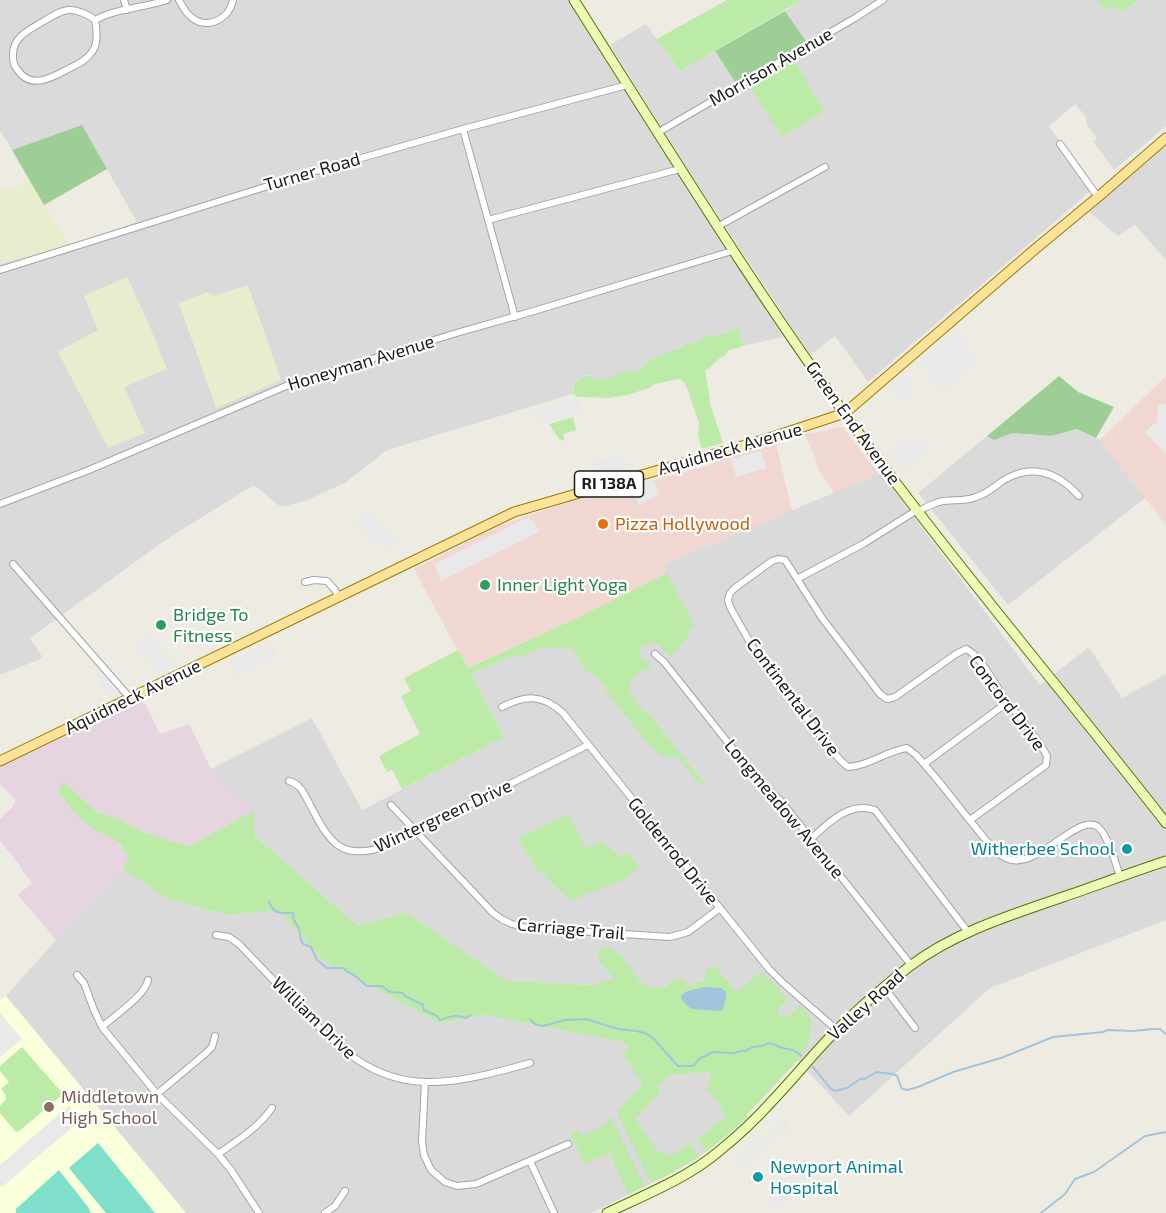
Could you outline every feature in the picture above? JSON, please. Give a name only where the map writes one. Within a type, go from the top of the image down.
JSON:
[{"type":"main road","name":"Green End Avenue","points":[[574,0],[732,250],[877,458],[1166,823]]},
{"type":"main road","name":"Aquidneck Avenue","points":[[0,761],[514,512],[766,439],[845,413],[1166,138]]},
{"type":"main road","name":"Valley Road","points":[[607,1213],[669,1183],[718,1152],[774,1100],[837,1030],[911,965],[968,932],[1166,861]]},
{"type":"street","points":[[124,0],[127,10]]},
{"type":"street","points":[[95,20],[109,13],[167,0]]},
{"type":"street","points":[[179,0],[192,18],[208,23],[225,16],[233,0]]},
{"type":"street","name":"Morrison Avenue","points":[[657,133],[883,0]]},
{"type":"street","points":[[67,10],[77,11],[95,20],[95,47],[82,61],[43,81],[28,79],[16,69],[13,60],[14,48],[19,37],[26,32],[67,10]]},
{"type":"street","name":"Turner Road","points":[[0,270],[242,193],[463,129],[627,85]]},
{"type":"street","points":[[463,129],[515,317]]},
{"type":"street","points":[[1060,144],[1098,197]]},
{"type":"street","points":[[717,227],[825,166]]},
{"type":"street","points":[[488,220],[680,169]]},
{"type":"street","name":"Honeyman Avenue","points":[[0,504],[89,470],[293,383],[732,250]]},
{"type":"street","points":[[797,579],[863,544],[917,511],[939,502],[967,500],[980,496],[1020,473],[1034,471],[1048,474],[1060,479],[1079,496]]},
{"type":"street","name":"Continental Drive","points":[[797,579],[785,560],[778,559],[748,578],[730,593],[728,600],[752,646],[840,760],[848,767],[858,766],[896,749],[906,748],[924,764],[989,843],[1004,858],[1015,862],[1032,858],[1075,830],[1087,825],[1099,827],[1120,877]]},
{"type":"street","points":[[13,564],[130,698]]},
{"type":"street","name":"Concord Drive","points":[[797,579],[822,618],[884,698],[895,697],[966,649],[979,661],[1040,744],[1047,756],[1046,765],[970,820]]},
{"type":"street","points":[[305,582],[327,581],[339,597]]},
{"type":"street","name":"Longmeadow Avenue","points":[[656,654],[756,778],[777,797],[911,965]]},
{"type":"street","name":"Goldenrod Drive","points":[[502,707],[516,700],[534,698],[551,703],[563,713],[769,969],[837,1030]]},
{"type":"street","points":[[924,764],[1008,702]]},
{"type":"street","name":"Wintergreen Drive","points":[[290,781],[299,786],[327,836],[341,847],[362,853],[386,846],[588,746]]},
{"type":"street","name":"Carriage Trail","points":[[391,805],[493,913],[501,920],[520,927],[670,937],[688,932],[720,908]]},
{"type":"street","points":[[810,839],[838,815],[867,807],[875,810],[968,932]]},
{"type":"street","name":"William Drive","points":[[216,935],[229,937],[239,944],[325,1034],[350,1056],[373,1069],[393,1077],[425,1083],[485,1075],[530,1063]]},
{"type":"street","points":[[77,975],[84,982],[102,1027],[157,1094],[218,1154],[237,1178],[259,1213]]},
{"type":"street","points":[[102,1027],[141,994],[148,980]]},
{"type":"street","points":[[884,987],[915,1028]]},
{"type":"street","points":[[157,1094],[205,1054],[212,1047],[215,1036]]},
{"type":"street","points":[[425,1083],[423,1149],[431,1170],[445,1182],[457,1186],[477,1184],[568,1144]]},
{"type":"street","points":[[218,1154],[255,1128],[272,1108]]},
{"type":"street","points":[[530,1161],[554,1213]]},
{"type":"street","points":[[325,1213],[335,1206],[345,1191]]},
{"type":"shaded area","points":[[0,0],[568,0],[783,337],[743,346],[738,330],[730,331],[705,337],[697,343],[685,344],[682,348],[657,357],[632,373],[601,380],[593,380],[587,375],[578,379],[573,387],[573,394],[387,450],[345,483],[305,501],[285,506],[278,505],[254,485],[170,537],[30,638],[43,658],[0,675],[0,264],[69,245],[137,222],[82,125],[12,150],[0,130]],"holes":[[[214,296],[217,408],[179,303]],[[98,330],[166,369],[124,387],[58,352]]]},
{"type":"shaded area","points":[[802,0],[1097,0],[1106,11],[1113,6],[1122,12],[1139,0],[1166,0],[1166,126],[1114,170],[1093,141],[1097,138],[1086,123],[1086,117],[1075,104],[1049,126],[1094,188],[868,382],[835,336],[810,355],[687,168],[610,45],[646,24],[680,71],[715,51],[736,82],[806,41],[785,11]]},
{"type":"shaded area","points":[[1166,144],[1166,260],[1135,225],[1118,236],[1089,212]]},
{"type":"shaded area","points":[[31,182],[69,245],[0,264],[0,191]]},
{"type":"shaded area","points":[[127,277],[167,369],[124,387],[145,433],[108,448],[58,352],[98,330],[84,296]]},
{"type":"shaded area","points":[[248,285],[281,380],[216,408],[179,303],[207,292],[214,296]]},
{"type":"shaded area","points":[[954,331],[979,361],[943,391],[918,361]]},
{"type":"shaded area","points":[[904,374],[914,385],[912,387],[915,391],[904,401],[891,385]]},
{"type":"shaded area","points":[[1166,376],[1166,525],[1100,440]]},
{"type":"shaded area","points":[[578,397],[583,413],[541,426],[530,411]]},
{"type":"shaded area","points":[[1158,404],[1166,404],[1166,454],[1145,432],[1155,423],[1157,424]]},
{"type":"shaded area","points":[[843,428],[879,474],[834,493],[818,469],[814,454],[804,434]]},
{"type":"shaded area","points":[[1077,429],[1100,440],[1145,498],[1008,605],[918,493],[987,436],[994,440],[1013,433],[1051,436]]},
{"type":"shaded area","points":[[911,437],[914,440],[917,439],[928,450],[904,470],[891,454]]},
{"type":"shaded area","points":[[776,444],[792,511],[665,564],[667,573],[577,618],[467,668],[414,569],[515,520],[583,498],[710,465],[719,459]]},
{"type":"shaded area","points":[[761,451],[766,468],[736,477],[731,459]]},
{"type":"shaded area","points":[[622,455],[627,469],[599,477],[594,462]]},
{"type":"shaded area","points":[[881,473],[1040,685],[1089,647],[1122,698],[1166,674],[1166,920],[990,988],[849,1116],[718,975],[689,986],[668,988],[507,981],[407,913],[358,926],[254,835],[211,769],[312,718],[362,810],[504,737],[471,674],[667,574],[664,564]]},
{"type":"shaded area","points":[[653,479],[660,494],[639,505],[630,486]]},
{"type":"shaded area","points":[[369,512],[398,543],[389,551],[382,544],[378,547],[356,523]]},
{"type":"shaded area","points":[[529,517],[539,532],[441,581],[434,564]]},
{"type":"shaded area","points":[[150,634],[175,666],[171,669],[156,672],[135,646]]},
{"type":"shaded area","points":[[269,643],[271,646],[274,645],[278,655],[235,676],[229,661]]},
{"type":"shaded area","points":[[102,658],[129,691],[111,701],[96,676],[100,673],[94,664]]},
{"type":"shaded area","points":[[141,701],[146,705],[160,734],[189,724],[211,769],[254,811],[188,846],[146,833],[118,819],[97,812],[63,781],[87,825],[110,836],[124,850],[128,858],[123,869],[56,940],[18,895],[32,883],[0,841],[0,819],[15,801],[0,784],[0,767]]},
{"type":"shaded area","points":[[123,869],[166,898],[227,915],[278,910],[324,961],[440,1023],[485,1015],[623,1042],[630,1047],[624,1054],[671,1075],[708,1072],[747,1117],[699,1157],[591,1213],[186,1213],[6,996]]},
{"type":"shaded area","points":[[705,987],[721,988],[726,992],[721,1011],[691,1009],[681,999],[685,992]]},
{"type":"shaded area","name":"Middletown High School","points":[[6,996],[186,1213],[0,1213],[0,1000]]},
{"type":"shaded area","points":[[0,1013],[22,1039],[0,1057]]},
{"type":"shaded area","points":[[69,1106],[78,1117],[75,1120],[77,1123],[2,1187],[0,1165]]},
{"type":"shaded area","points":[[784,1118],[791,1127],[741,1169],[734,1160]]},
{"type":"shaded area","points":[[98,1143],[155,1213],[106,1213],[69,1168]]},
{"type":"shaded area","points":[[807,1158],[818,1171],[772,1210],[765,1201],[771,1196],[768,1192]]},
{"type":"shaded area","points":[[59,1170],[91,1213],[16,1213],[16,1209]]},
{"type":"green space","points":[[727,0],[802,0],[680,71],[657,39]]},
{"type":"green space","points":[[1097,0],[1139,0],[1122,12],[1113,6],[1106,11]]},
{"type":"green space","points":[[785,11],[806,41],[736,83],[715,51]]},
{"type":"green space","points":[[792,58],[824,111],[782,137],[748,83]]},
{"type":"green space","points":[[82,125],[107,169],[44,205],[12,150]]},
{"type":"green space","points":[[738,329],[743,346],[727,351],[726,355],[705,370],[711,407],[723,443],[702,449],[698,435],[699,423],[687,388],[679,379],[610,398],[578,397],[573,394],[574,386],[580,378],[591,376],[593,380],[601,380],[626,372],[632,373],[665,353],[682,348],[685,344],[697,343],[705,337]]},
{"type":"green space","points":[[1059,376],[1078,392],[1114,407],[1096,438],[1077,429],[1051,436],[1013,433],[994,440],[987,436]]},
{"type":"green space","points":[[573,417],[576,430],[563,434],[565,441],[559,439],[549,424]]},
{"type":"green space","points":[[667,573],[694,625],[688,629],[689,635],[670,657],[658,644],[648,644],[640,649],[643,659],[652,667],[634,675],[630,682],[630,691],[641,709],[652,718],[705,784],[699,785],[677,756],[664,757],[652,748],[606,692],[598,677],[583,667],[574,650],[545,646],[520,657],[514,655],[471,674],[504,737],[402,789],[392,769],[387,772],[379,756],[420,734],[401,696],[411,691],[404,678],[458,650],[468,668],[577,618]]},
{"type":"green space","points":[[63,781],[97,812],[118,819],[146,833],[188,846],[254,811],[254,835],[358,926],[407,913],[507,981],[594,985],[614,978],[599,959],[598,955],[604,947],[620,954],[642,984],[650,987],[667,988],[669,982],[680,978],[689,986],[705,980],[706,970],[715,966],[736,992],[762,972],[788,999],[777,1010],[780,1016],[786,1017],[800,1005],[811,1018],[808,1041],[797,1061],[747,1117],[706,1152],[695,1135],[700,1138],[725,1117],[721,1112],[723,1110],[709,1090],[707,1091],[704,1087],[709,1086],[711,1075],[708,1072],[671,1075],[657,1086],[660,1093],[635,1119],[659,1153],[664,1151],[669,1156],[688,1146],[686,1142],[688,1141],[699,1157],[652,1182],[618,1115],[619,1110],[643,1084],[623,1054],[629,1047],[623,1042],[485,1015],[440,1023],[324,961],[278,910],[227,915],[166,898],[123,869],[128,858],[120,845],[88,825],[77,815],[59,793]]},
{"type":"green space","points":[[568,814],[586,848],[600,841],[621,857],[627,853],[640,867],[625,879],[571,901],[534,866],[518,838]]},
{"type":"green space","points":[[22,1047],[63,1094],[18,1132],[0,1113],[0,1106],[6,1099],[1,1089],[9,1082],[0,1071],[0,1066]]},
{"type":"green space","points":[[609,1117],[643,1182],[644,1187],[628,1194],[610,1153],[584,1164],[571,1134],[579,1131],[581,1136],[608,1123],[606,1118]]},
{"type":"waterway","points":[[269,901],[275,911],[293,913],[303,944],[311,947],[317,960],[327,968],[344,968],[367,986],[382,986],[390,992],[403,993],[423,1005],[424,1010],[437,1016],[440,1020],[456,1016],[466,1018],[471,1015]]},
{"type":"waterway","points":[[530,1019],[535,1024],[543,1026],[565,1020],[586,1019],[618,1029],[647,1034],[678,1066],[693,1066],[699,1059],[713,1052],[735,1053],[769,1043],[795,1051],[801,1056]]},
{"type":"waterway","points":[[813,1067],[835,1091],[847,1088],[876,1072],[897,1076],[902,1089],[908,1090],[953,1072],[1001,1058],[1053,1037],[1108,1030],[1160,1029],[1166,1034]]},
{"type":"waterway","points":[[1041,1213],[1065,1194],[1075,1179],[1094,1172],[1145,1136],[1166,1132]]},
{"type":"place","name":"Pizza Hollywood","points":[[603,524]]},
{"type":"place","name":"Inner Light Yoga","points":[[485,585]]},
{"type":"place","name":"Bridge To Fitness","points":[[161,625]]},
{"type":"place","name":"Witherbee School","points":[[1127,849]]},
{"type":"place","name":"Middletown High School","points":[[49,1107]]},
{"type":"place","name":"Newport Animal Hospital","points":[[758,1177]]}]
